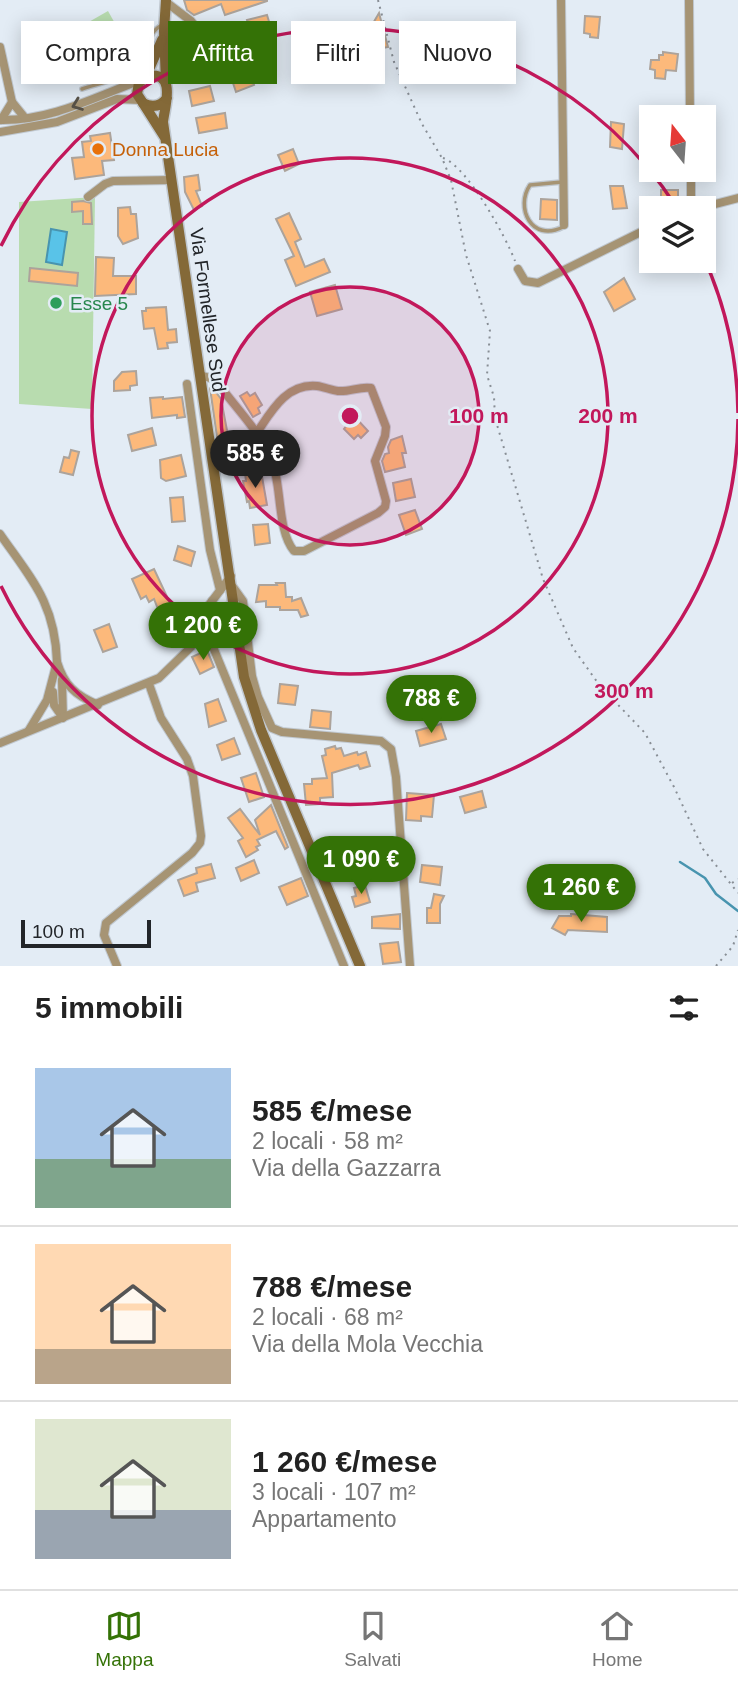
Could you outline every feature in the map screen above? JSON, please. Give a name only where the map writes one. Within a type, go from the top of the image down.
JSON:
[{"type":"street","points":[[561,0],[564,225]]},
{"type":"street","points":[[689,0],[690,105]]},
{"type":"street","points":[[0,132],[57,122],[120,99],[153,106],[167,98],[164,28],[166,1]]},
{"type":"street","points":[[166,1],[191,21]]},
{"type":"street","points":[[154,58],[160,48],[164,28]]},
{"type":"street","points":[[0,47],[12,102],[25,118]]},
{"type":"street","points":[[154,75],[158,75],[166,82]]},
{"type":"street","points":[[0,120],[59,111],[128,84]]},
{"type":"street","points":[[139,84],[137,88],[141,102]]},
{"type":"street","name":"Via Formellese Sud","points":[[167,98],[163,122],[242,665],[261,730],[360,966]]},
{"type":"street","points":[[0,120],[12,102]]},
{"type":"street","name":"Via Formellese Sud","points":[[141,102],[166,139]]},
{"type":"street","points":[[88,197],[113,181],[172,180]]},
{"type":"street","points":[[716,204],[738,198]]},
{"type":"street","points":[[518,269],[525,281],[532,284],[541,282],[639,234]]},
{"type":"street","points":[[200,375],[216,382],[256,434],[273,464],[280,505],[294,551],[304,551],[384,509],[386,501],[376,461],[386,430],[371,388],[343,391],[312,386],[296,389],[280,400],[256,434]]},
{"type":"street","points":[[187,384],[211,550],[220,590]]},
{"type":"street","points":[[0,534],[47,605],[54,628],[57,662],[62,678],[63,718]]},
{"type":"street","points":[[0,743],[149,684],[165,673],[189,651],[212,601],[220,590],[232,582],[243,601],[252,676],[262,709],[272,728],[282,732],[381,741],[388,744],[392,750],[410,966]]},
{"type":"street","points":[[212,601],[213,646],[344,966]]},
{"type":"street","points":[[28,732],[45,705],[57,662]]},
{"type":"street","points":[[62,678],[77,694],[98,705]]},
{"type":"street","points":[[53,682],[54,705],[63,718]]},
{"type":"street","points":[[117,966],[105,939],[105,926],[192,853],[201,838],[190,765],[161,718],[149,684]]},
{"type":"lane","points":[[82,89],[136,68],[145,56],[152,32],[164,28]]},
{"type":"lane","points":[[563,182],[530,185],[526,203],[528,218],[534,228],[542,231],[556,230],[564,225]]},
{"type":"path","points":[[378,0],[394,62],[422,124],[442,158],[454,191],[466,255],[490,331],[487,375],[494,397],[495,418],[543,579],[573,648],[600,686],[645,733],[703,849],[738,893]]},
{"type":"path","points":[[442,158],[448,160],[460,173],[496,220],[518,269]]},
{"type":"path","points":[[731,883],[738,879]]},
{"type":"path","points":[[716,966],[733,946],[738,930]]},
{"type":"green space","points":[[108,11],[114,21],[90,21]]},
{"type":"green space","name":"Esse 5","points":[[95,197],[92,409],[19,404],[19,202]]},
{"type":"water","points":[[51,229],[67,232],[62,265],[46,262]]},
{"type":"building","points":[[184,0],[267,1],[225,15],[221,4],[194,15],[187,10]]},
{"type":"building","points":[[267,15],[269,21],[247,21]]},
{"type":"building","points":[[585,16],[600,17],[598,38],[584,33]]},
{"type":"building","points":[[663,52],[678,54],[676,71],[666,70],[665,79],[655,78],[655,70],[650,69],[651,60],[659,60],[659,55],[663,55]]},
{"type":"building","points":[[233,84],[254,84],[254,85],[236,92]]},
{"type":"building","points":[[210,86],[214,101],[192,106],[189,91]]},
{"type":"building","points":[[225,113],[227,128],[199,133],[196,118]]},
{"type":"building","points":[[611,122],[624,124],[622,149],[610,147]]},
{"type":"building","name":"Donna Lucia","points":[[110,133],[114,160],[102,161],[104,175],[75,179],[72,158],[84,157],[82,142],[91,141],[90,136]]},
{"type":"building","points":[[293,149],[299,164],[285,171],[278,155]]},
{"type":"building","points":[[198,175],[200,190],[196,191],[202,206],[194,210],[185,192],[184,177]]},
{"type":"building","points":[[610,186],[623,186],[627,208],[613,209]]},
{"type":"building","points":[[661,190],[678,190],[678,196],[661,196]]},
{"type":"building","points":[[541,199],[557,200],[557,220],[540,219]]},
{"type":"building","points":[[72,202],[91,203],[92,224],[83,224],[83,211],[72,212]]},
{"type":"building","points":[[130,207],[131,214],[136,214],[138,238],[123,244],[118,236],[118,208]]},
{"type":"building","points":[[289,213],[301,239],[295,242],[305,267],[324,259],[330,272],[296,286],[285,260],[294,256],[276,219]]},
{"type":"building","points":[[96,257],[114,258],[113,276],[136,276],[136,294],[95,296]]},
{"type":"building","points":[[30,268],[78,273],[77,286],[29,281]]},
{"type":"building","points":[[624,278],[635,299],[614,311],[604,292]]},
{"type":"building","points":[[335,285],[342,309],[317,316],[310,292]]},
{"type":"building","points":[[166,307],[168,330],[176,329],[177,342],[167,343],[168,348],[158,349],[154,328],[144,329],[142,311],[146,311],[146,308]]},
{"type":"building","points":[[136,371],[137,385],[130,386],[130,390],[114,391],[114,381],[122,372]]},
{"type":"building","points":[[212,387],[221,399],[229,441],[238,439],[240,452],[223,454],[221,438],[217,437]]},
{"type":"building","points":[[247,392],[250,396],[255,393],[262,405],[258,408],[260,413],[253,417],[240,396]]},
{"type":"building","points":[[182,397],[185,417],[177,418],[177,415],[152,418],[150,398]]},
{"type":"building","points":[[354,416],[368,431],[361,438],[358,435],[354,439],[344,429]]},
{"type":"building","points":[[152,428],[156,445],[132,451],[128,435]]},
{"type":"building","points":[[402,436],[406,453],[402,453],[405,467],[385,472],[382,461],[385,454],[389,453],[391,440]]},
{"type":"building","points":[[71,450],[79,452],[73,475],[60,472],[64,457],[69,458]]},
{"type":"building","points":[[181,455],[186,476],[166,481],[161,478],[160,460]]},
{"type":"building","points":[[261,471],[267,505],[250,508],[243,481],[246,481],[245,473]]},
{"type":"building","points":[[411,479],[415,497],[396,501],[393,483]]},
{"type":"building","points":[[183,497],[185,521],[172,522],[170,498]]},
{"type":"building","points":[[415,510],[422,529],[406,535],[399,515]]},
{"type":"building","points":[[268,524],[270,543],[255,545],[253,525]]},
{"type":"building","points":[[178,546],[195,552],[191,566],[174,560]]},
{"type":"building","points":[[154,569],[170,603],[158,609],[154,599],[149,602],[146,596],[141,599],[132,579]]},
{"type":"building","points":[[276,583],[285,583],[286,597],[292,597],[292,601],[301,598],[308,615],[301,617],[298,610],[280,610],[280,607],[266,607],[266,601],[256,602],[259,585],[277,585]]},
{"type":"building","points":[[225,603],[230,642],[219,644],[218,604]]},
{"type":"building","points":[[109,624],[117,647],[103,652],[94,630]]},
{"type":"building","points":[[207,650],[214,667],[200,674],[192,657]]},
{"type":"building","points":[[280,684],[298,686],[295,705],[278,703]]},
{"type":"building","points":[[218,699],[226,721],[209,727],[205,704]]},
{"type":"building","points":[[312,710],[331,712],[330,729],[310,727]]},
{"type":"building","points":[[441,724],[446,739],[420,746],[416,731]]},
{"type":"building","points":[[234,738],[240,754],[222,760],[217,745]]},
{"type":"building","points":[[335,746],[336,749],[341,748],[344,756],[366,752],[370,766],[360,769],[358,765],[332,773],[333,797],[320,798],[320,804],[306,805],[304,784],[312,784],[312,779],[327,778],[322,756],[326,755],[325,749]]},
{"type":"building","points":[[256,773],[264,797],[249,802],[241,778]]},
{"type":"building","points":[[482,791],[486,807],[465,813],[460,797]]},
{"type":"building","points":[[407,793],[434,795],[432,817],[421,816],[421,821],[406,820]]},
{"type":"building","points":[[271,805],[288,847],[285,849],[276,831],[257,840],[260,845],[256,847],[258,850],[246,857],[238,841],[243,838],[228,818],[240,809],[260,835],[255,820]]},
{"type":"building","points":[[366,846],[377,847],[379,865],[363,863]]},
{"type":"building","points":[[254,860],[259,873],[241,881],[236,868]]},
{"type":"building","points":[[211,864],[215,878],[196,883],[198,891],[184,896],[178,880],[197,873],[196,868]]},
{"type":"building","points":[[422,865],[442,867],[440,885],[420,882]]},
{"type":"building","points":[[301,878],[308,896],[287,905],[279,887]]},
{"type":"building","points":[[365,885],[370,902],[355,907],[352,897],[356,896],[354,888]]},
{"type":"building","points":[[434,894],[444,896],[440,904],[440,923],[427,923],[427,908],[431,908]]},
{"type":"building","points":[[400,914],[400,929],[372,928],[372,917]]},
{"type":"building","points":[[571,914],[607,917],[607,932],[568,930],[565,935],[552,928],[559,916]]},
{"type":"building","points":[[398,942],[401,962],[383,964],[380,944]]},
{"type":"waterway","points":[[680,862],[705,878],[716,894],[738,911]]},
{"type":"place","name":"Donna Lucia","points":[[98,149]]},
{"type":"place","name":"Esse 5","points":[[56,303]]}]
